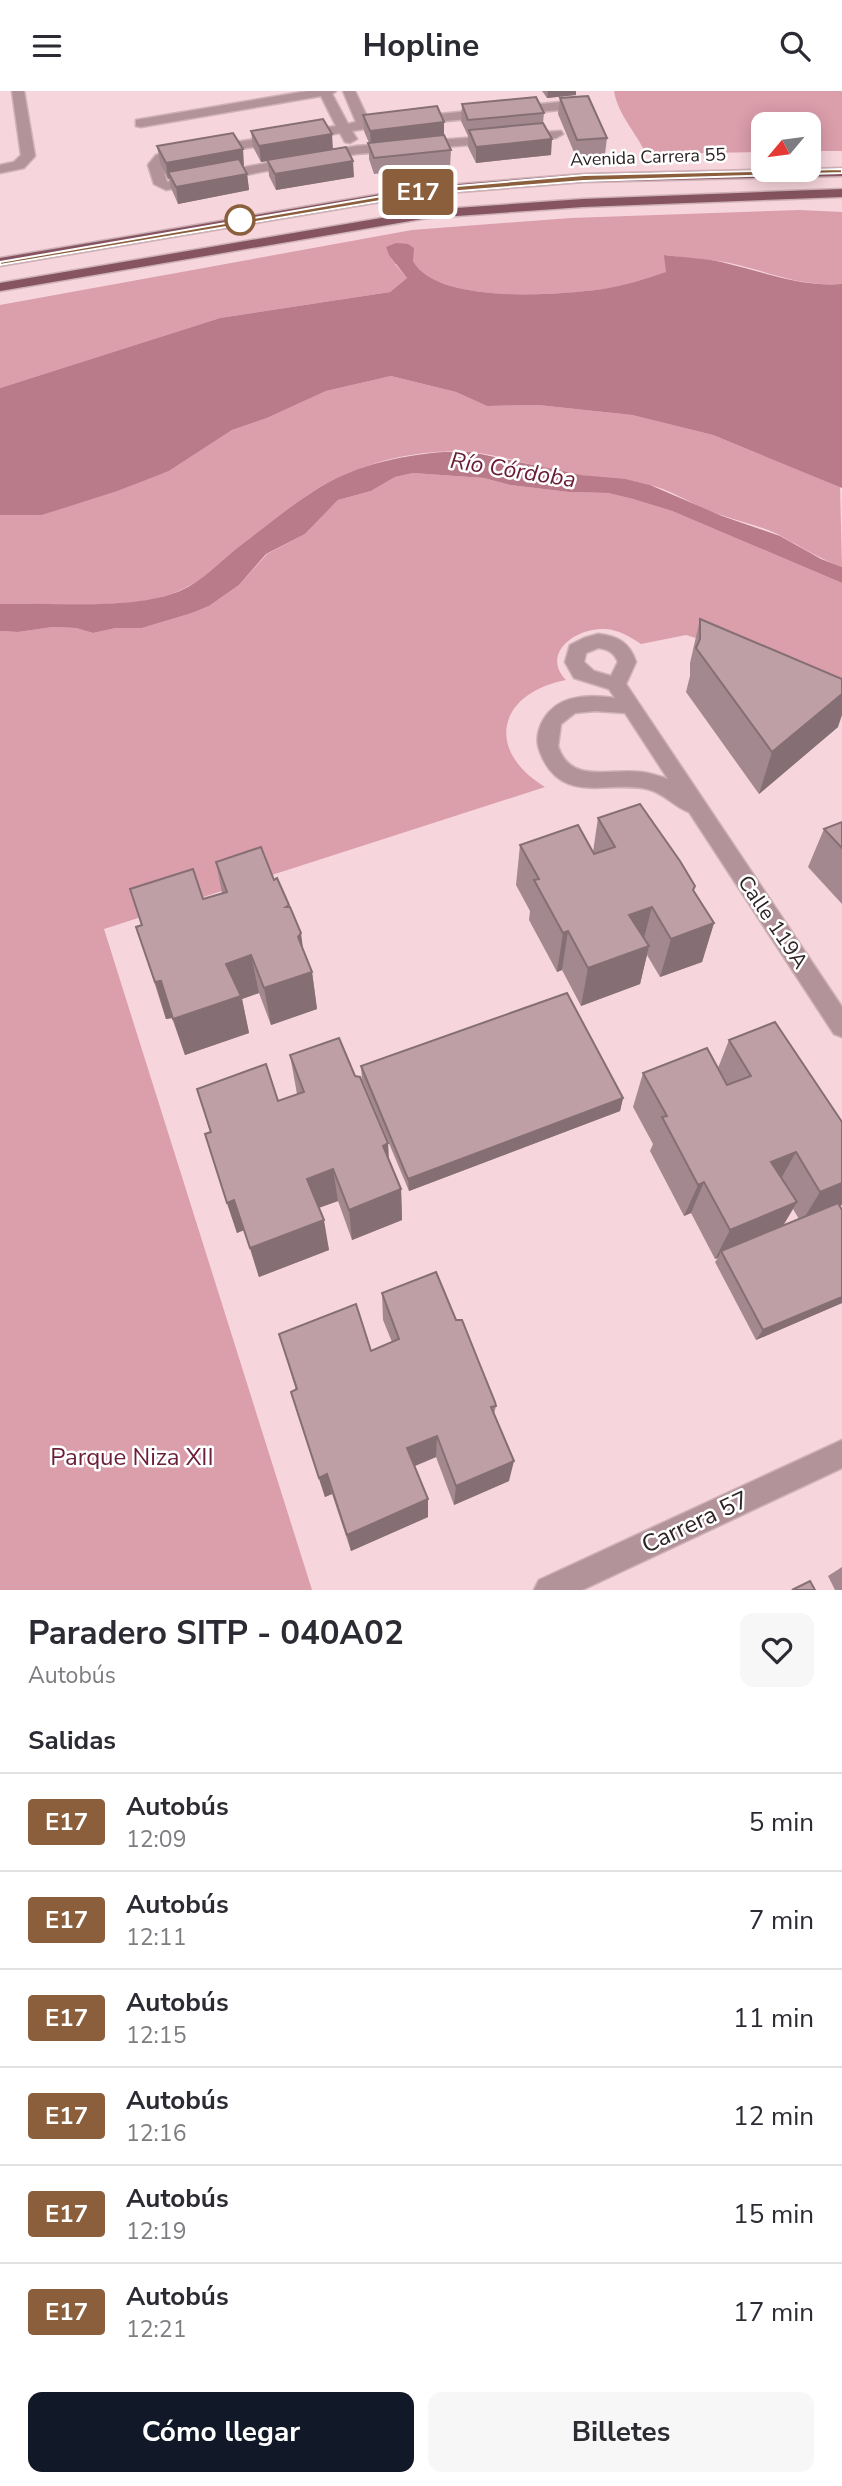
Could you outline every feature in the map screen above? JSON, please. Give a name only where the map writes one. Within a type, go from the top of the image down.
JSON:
[{"type":"main road","name":"Avenida Carrera 55","points":[[0,262],[422,191],[584,178],[842,172]]},
{"type":"main road","name":"Avenida Carrera 55","points":[[0,287],[428,214],[583,203],[842,193]]},
{"type":"street","points":[[0,169],[24,163],[28,156],[18,91]]},
{"type":"street","points":[[230,91],[234,107]]},
{"type":"street","points":[[141,123],[327,91],[356,151]]},
{"type":"street","points":[[348,91],[364,125]]},
{"type":"street","points":[[547,107],[558,139],[356,151],[166,186],[161,184],[155,165],[161,157],[343,127],[547,107],[581,104]]},
{"type":"street","points":[[445,117],[456,146]]},
{"type":"street","points":[[242,144],[255,170]]},
{"type":"street","name":"Calle 119A","points":[[616,684],[842,1027]]},
{"type":"street","name":"Calle 119A","points":[[631,707],[586,703],[570,707],[558,715],[549,727],[546,739],[556,763],[585,781],[602,783],[634,779],[653,782],[686,801],[704,817]]},
{"type":"street","name":"Carrera 57","points":[[549,1590],[842,1454]]},
{"type":"green space","points":[[614,91],[842,91],[842,151],[821,151],[821,112],[751,112],[751,152],[646,154],[616,100]]},
{"type":"green space","points":[[800,210],[842,212],[842,284],[811,283],[725,262],[665,255],[667,272],[620,286],[559,293],[501,294],[447,285],[427,275],[413,261],[395,264],[407,278],[390,292],[220,318],[0,388],[0,305],[412,230],[571,218]]},
{"type":"green space","points":[[391,376],[456,392],[487,406],[538,405],[632,415],[713,435],[840,487],[842,567],[774,533],[714,512],[653,486],[566,473],[485,454],[454,451],[382,461],[333,480],[294,505],[222,564],[183,589],[165,596],[119,603],[0,604],[0,515],[42,515],[169,471],[232,430],[267,418],[326,391]]},
{"type":"green space","name":"Parque Niza XII","points":[[413,473],[484,478],[510,485],[569,492],[608,493],[633,499],[672,511],[842,583],[842,683],[686,635],[641,644],[624,634],[610,630],[583,632],[573,637],[560,651],[557,660],[559,670],[566,680],[543,687],[525,697],[513,710],[507,725],[507,740],[513,757],[545,787],[104,929],[312,1590],[0,1590],[0,631],[18,632],[53,627],[76,628],[93,633],[116,628],[142,628],[192,613],[209,606],[239,585],[267,554],[305,534],[338,500],[371,491],[395,477]]},
{"type":"water","points":[[396,243],[408,244],[414,248],[413,261],[427,275],[447,285],[501,294],[558,293],[619,286],[666,272],[664,255],[721,262],[799,281],[842,284],[842,488],[713,435],[632,415],[538,405],[487,406],[456,392],[391,376],[326,391],[267,418],[232,430],[169,471],[117,491],[42,515],[0,515],[0,388],[220,318],[390,292],[407,278],[386,247]]},
{"type":"water","name":"Río Córdoba","points":[[444,452],[471,452],[581,475],[625,479],[650,485],[722,516],[780,536],[821,559],[842,567],[842,583],[672,511],[633,499],[608,493],[569,492],[510,485],[484,478],[413,473],[395,477],[371,491],[338,500],[305,534],[266,554],[239,585],[209,606],[192,613],[142,628],[116,628],[93,633],[76,628],[53,627],[18,632],[0,631],[0,604],[116,603],[161,597],[180,591],[205,575],[297,503],[331,481],[386,461]]},
{"type":"building","points":[[588,96],[607,138],[577,140],[560,98]]},
{"type":"building","points":[[536,97],[544,113],[468,120],[462,104]]},
{"type":"building","points":[[437,106],[444,122],[370,131],[363,115]]},
{"type":"building","points":[[323,119],[332,134],[259,146],[251,131]]},
{"type":"building","points":[[543,123],[552,139],[476,147],[469,130]]},
{"type":"building","points":[[233,133],[243,149],[166,163],[157,146]]},
{"type":"building","points":[[444,135],[451,150],[374,158],[368,143]]},
{"type":"building","points":[[346,147],[353,161],[275,174],[267,160]]},
{"type":"building","points":[[239,159],[247,174],[176,187],[168,172]]},
{"type":"building","points":[[700,619],[842,679],[842,694],[772,752],[696,648],[700,639]]},
{"type":"building","points":[[640,804],[680,861],[695,886],[693,890],[714,923],[671,939],[652,907],[629,915],[649,946],[588,968],[568,931],[563,933],[534,880],[539,879],[520,845],[578,825],[594,854],[615,847],[598,818]]},
{"type":"building","points":[[842,822],[842,848],[824,829]]},
{"type":"building","points":[[261,847],[274,880],[277,878],[289,905],[286,907],[290,907],[301,933],[298,937],[312,972],[264,988],[251,955],[226,964],[241,996],[173,1019],[161,981],[155,982],[136,927],[142,925],[130,889],[193,869],[203,899],[227,892],[216,862]]},
{"type":"building","points":[[567,993],[623,1098],[408,1179],[361,1066]]},
{"type":"building","points":[[775,1022],[842,1122],[842,1183],[820,1192],[796,1152],[771,1162],[797,1202],[730,1230],[704,1182],[698,1185],[662,1117],[667,1116],[643,1073],[707,1048],[727,1085],[751,1076],[729,1040]]},
{"type":"building","points":[[339,1038],[355,1076],[360,1077],[388,1143],[383,1146],[401,1189],[349,1210],[333,1169],[307,1179],[324,1220],[250,1248],[234,1200],[227,1203],[205,1134],[211,1132],[197,1089],[266,1064],[278,1101],[304,1092],[290,1055]]},
{"type":"building","points":[[838,1203],[842,1210],[842,1297],[763,1330],[721,1251]]},
{"type":"building","points":[[436,1272],[456,1320],[462,1320],[495,1402],[496,1406],[491,1407],[514,1461],[456,1486],[437,1436],[407,1448],[428,1499],[347,1535],[327,1474],[319,1478],[291,1392],[297,1389],[279,1334],[356,1304],[371,1351],[399,1339],[382,1293]]},
{"type":"building","points":[[810,1581],[815,1590],[792,1590]]},
{"type":"bus line","name":"E17","points":[[0,262],[422,191],[584,178],[842,172]]}]
